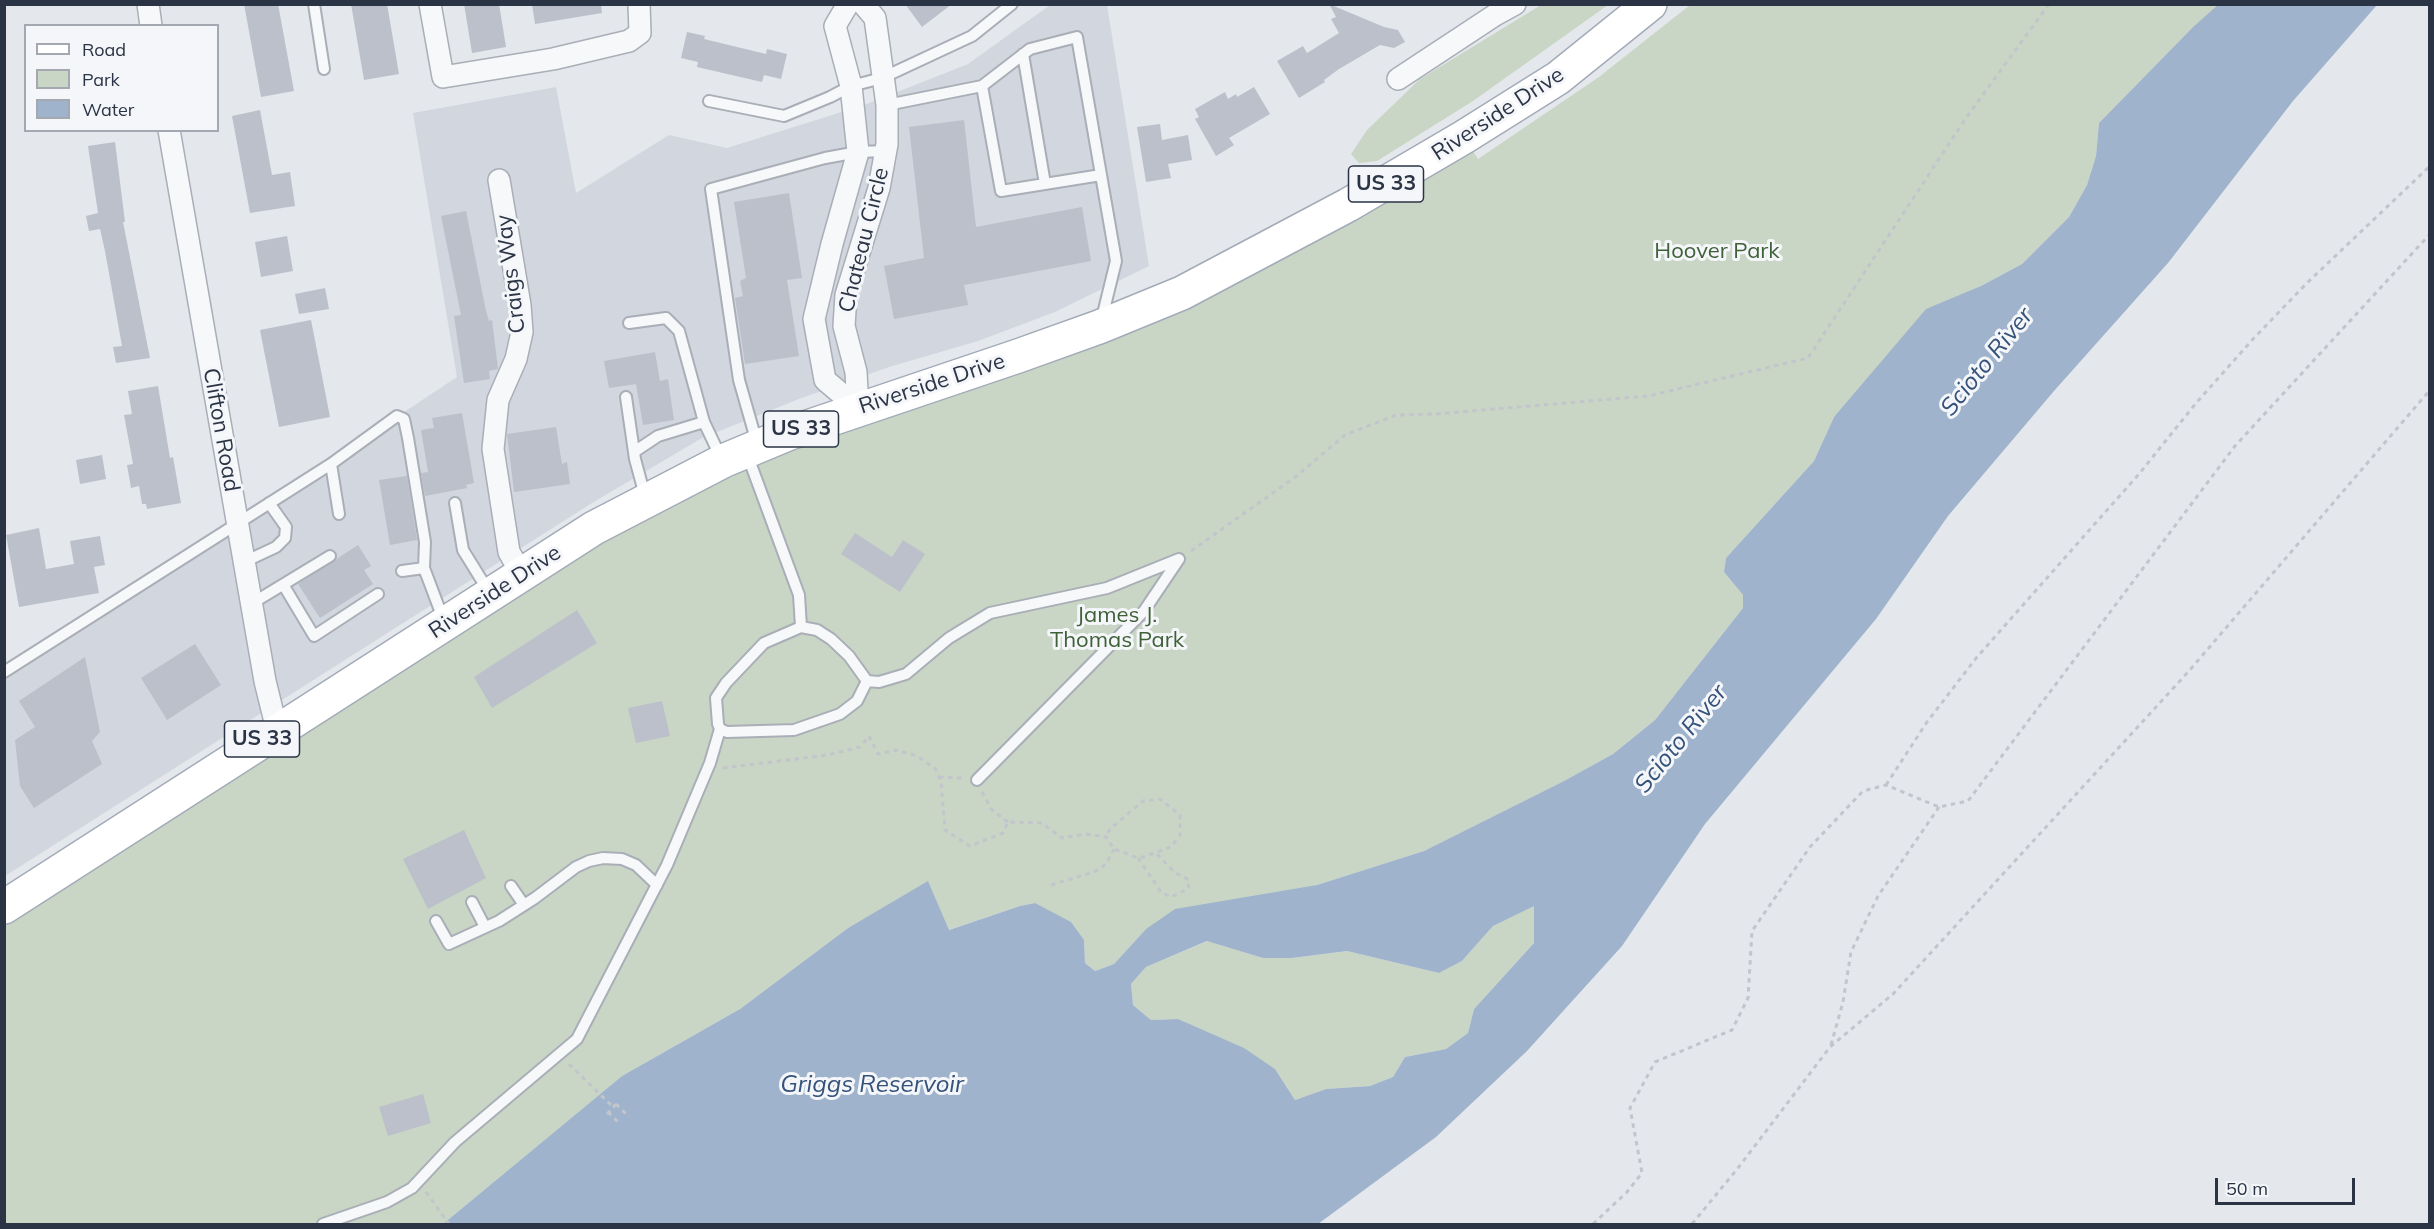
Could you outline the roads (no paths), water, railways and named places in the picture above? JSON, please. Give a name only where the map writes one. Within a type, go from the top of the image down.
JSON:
[{"type":"main road","name":"Riverside Drive","points":[[4,907],[594,528],[742,453],[858,408],[1099,327],[1182,293],[1384,185],[1558,78],[1650,4]]},
{"type":"street","points":[[148,4],[151,24]]},
{"type":"street","points":[[430,4],[443,77],[553,59],[636,39],[640,33],[639,4]]},
{"type":"street","name":"Chateau Circle","points":[[848,4],[835,27],[851,86],[858,152],[814,319],[825,380],[858,408]]},
{"type":"street","name":"Chateau Circle","points":[[858,408],[856,372],[844,326],[846,295],[879,188],[886,151],[887,105],[875,18],[863,4]]},
{"type":"street","points":[[1398,79],[1515,4]]},
{"type":"street","name":"Clifton Road","points":[[169,132],[251,604],[265,681],[277,730]]},
{"type":"street","name":"Craigs Way","points":[[499,180],[520,305],[522,333],[516,359],[498,400],[493,449],[509,552],[522,574]]},
{"type":"lane","points":[[314,4],[324,69]]},
{"type":"lane","points":[[709,101],[784,116],[851,86],[882,78],[972,36],[1012,4]]},
{"type":"lane","points":[[887,105],[982,86],[1030,49],[1077,38],[1116,261],[1099,327]]},
{"type":"lane","points":[[1023,54],[1045,184]]},
{"type":"lane","points":[[982,86],[1001,190],[1101,175]]},
{"type":"lane","points":[[801,627],[799,595],[742,453],[739,380],[711,189],[825,158],[858,152],[886,151]]},
{"type":"lane","points":[[629,323],[666,318],[679,331],[704,422],[742,453]]},
{"type":"lane","points":[[626,398],[634,452],[646,500]]},
{"type":"lane","points":[[4,672],[331,464],[397,416],[404,419],[425,542],[424,568],[445,624]]},
{"type":"lane","points":[[634,452],[658,436],[704,422]]},
{"type":"lane","points":[[331,464],[339,514]]},
{"type":"lane","points":[[244,562],[276,547],[285,538],[286,527],[269,503]]},
{"type":"lane","points":[[456,503],[463,550],[491,594]]},
{"type":"lane","points":[[251,604],[330,556]]},
{"type":"lane","points":[[323,1224],[387,1202],[412,1188],[454,1142],[577,1039],[657,885],[710,763],[720,729],[716,698],[726,683],[764,643],[801,627],[817,630],[831,639],[849,656],[867,681],[879,682],[906,674],[949,638],[990,614],[1107,588],[1179,559],[1144,611],[977,780]]},
{"type":"lane","points":[[402,571],[424,568]]},
{"type":"lane","points":[[284,586],[314,636],[378,594]]},
{"type":"lane","points":[[720,729],[727,732],[794,730],[817,723],[840,714],[857,701],[867,681]]},
{"type":"lane","points":[[436,921],[449,944],[525,905],[576,867],[603,858],[622,859],[636,865],[657,885]]},
{"type":"lane","points":[[511,886],[525,905]]},
{"type":"lane","points":[[472,902],[485,927]]},
{"type":"water","points":[[2219,4],[2377,5],[2293,101],[2168,263],[2054,391],[1948,516],[1876,619],[1705,824],[1622,946],[1527,1051],[1436,1137],[1318,1224],[443,1224],[622,1076],[740,1009],[848,928],[928,881],[949,930],[1035,903],[1071,922],[1084,940],[1085,963],[1095,971],[1114,964],[1146,929],[1175,909],[1317,885],[1424,851],[1613,754],[1655,720],[1743,608],[1743,595],[1724,572],[1726,558],[1814,461],[1834,417],[1926,309],[1981,286],[2022,264],[2069,217],[2087,185],[2096,156],[2099,123],[2193,27]],"holes":[[[1534,906],[1534,943],[1474,1009],[1468,1033],[1446,1049],[1405,1057],[1393,1077],[1370,1086],[1326,1089],[1295,1100],[1275,1069],[1244,1048],[1178,1019],[1151,1020],[1133,1005],[1131,984],[1146,967],[1207,941],[1263,958],[1292,958],[1347,951],[1439,973],[1462,961],[1493,926]]]},
{"type":"park label","name":"Hoover Park","points":[[1717,251]]},
{"type":"park label","name":"James J. Thomas Park","points":[[1117,628]]},
{"type":"water label","name":"Scioto River","points":[[1987,362]]},
{"type":"water label","name":"Scioto River","points":[[1681,739]]},
{"type":"water label","name":"Griggs Reservoir","points":[[872,1085]]}]
